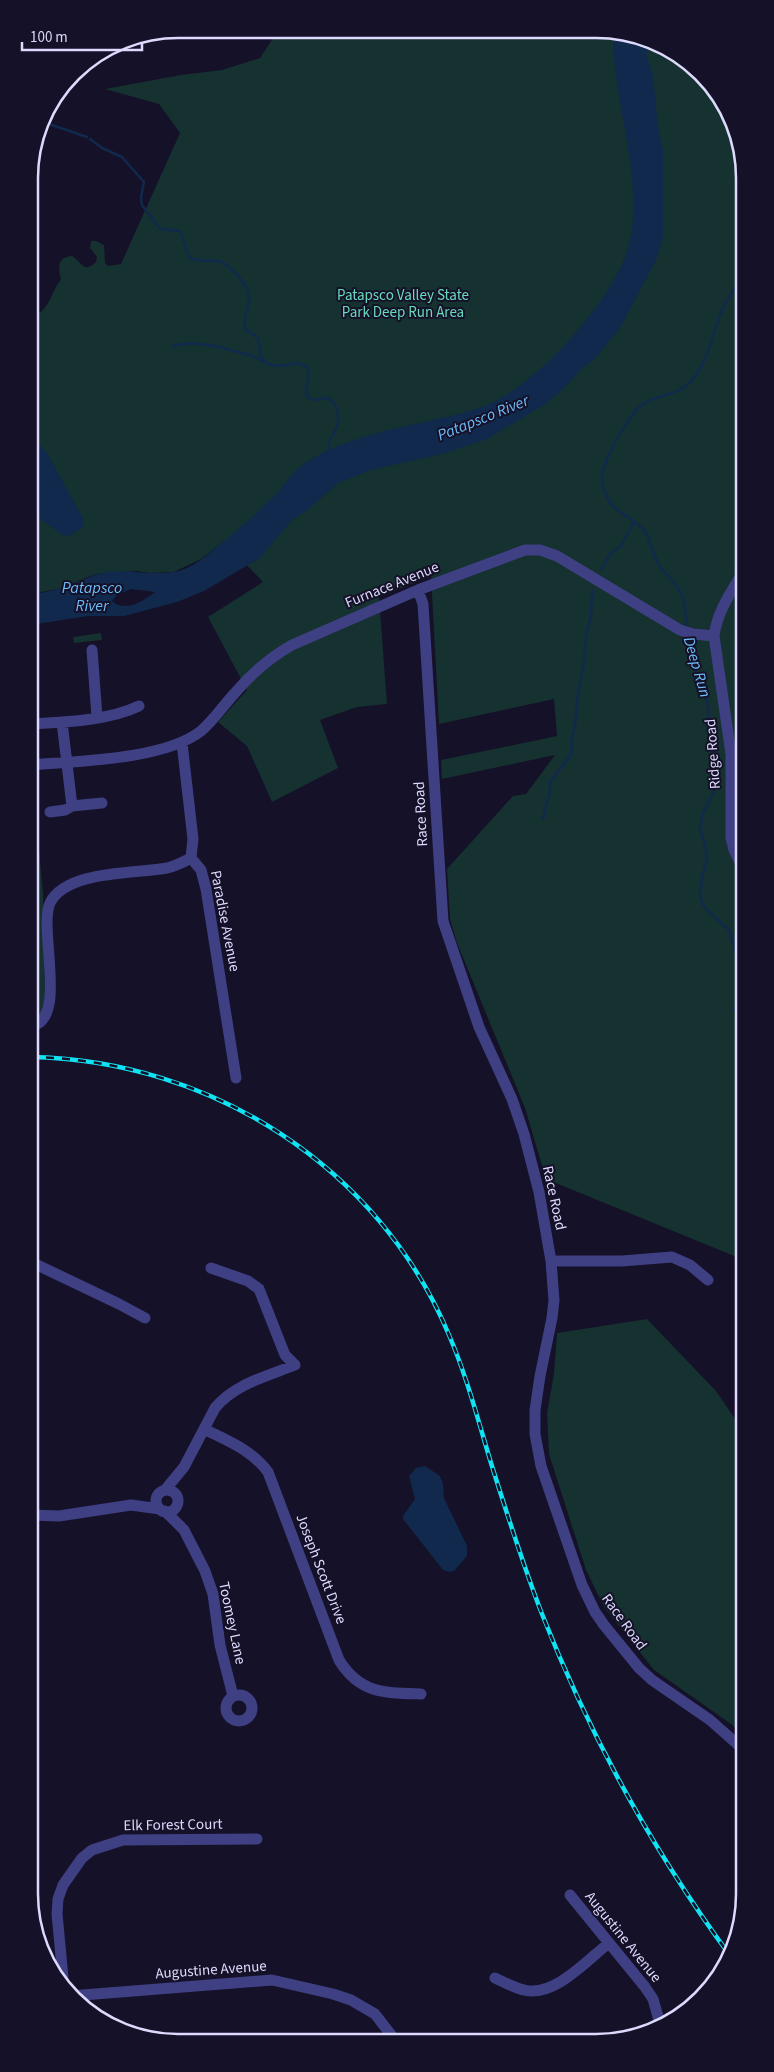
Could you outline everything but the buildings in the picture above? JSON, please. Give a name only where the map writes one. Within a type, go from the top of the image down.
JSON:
[{"type":"street","name":"Furnace Avenue","points":[[38,764],[147,752],[182,743],[207,725],[245,681],[280,652],[304,639],[418,590],[525,550],[540,550],[565,560],[680,630],[693,634],[714,636]]},
{"type":"street","points":[[714,636],[720,612],[736,584]]},
{"type":"street","name":"Race Road","points":[[418,590],[423,604],[443,921],[479,1027],[512,1099],[524,1134],[539,1192],[551,1261],[554,1300],[537,1394],[535,1434],[541,1466],[582,1585],[600,1618],[640,1668],[666,1691],[710,1720],[736,1743]]},
{"type":"street","name":"Ridge Road","points":[[714,636],[731,754],[731,838],[736,854]]},
{"type":"street","points":[[92,650],[97,717]]},
{"type":"street","points":[[38,724],[125,713],[139,706]]},
{"type":"street","points":[[62,722],[72,806]]},
{"type":"street","name":"Paradise Avenue","points":[[182,743],[193,838],[191,858],[201,870],[206,888],[236,1078]]},
{"type":"street","points":[[50,812],[65,810],[72,806],[102,803]]},
{"type":"street","points":[[38,1024],[44,1019],[50,1005],[48,917],[51,902],[55,896],[70,886],[94,877],[165,868],[191,858]]},
{"type":"street","points":[[551,1261],[622,1261],[672,1257],[690,1265],[708,1280]]},
{"type":"street","points":[[38,1265],[145,1318]]},
{"type":"street","points":[[162,1510],[156,1500],[184,1468],[215,1408],[229,1393],[295,1365],[285,1355],[259,1289],[248,1281],[211,1268]]},
{"type":"street","name":"Joseph Scott Drive","points":[[204,1430],[246,1450],[262,1463],[268,1472],[339,1660],[351,1676],[370,1689],[392,1694],[421,1694]]},
{"type":"street","points":[[132,1505],[162,1510],[174,1509],[178,1499],[184,1468]]},
{"type":"street","points":[[38,1515],[60,1516],[132,1505],[162,1492],[174,1492],[178,1499]]},
{"type":"street","name":"Toomey Lane","points":[[178,1499],[184,1530],[198,1557],[213,1594],[220,1644],[233,1696]]},
{"type":"street","name":"Toomey Lane","points":[[162,1510],[184,1530]]},
{"type":"street","name":"Elk Forest Court","points":[[63,1975],[57,1914],[58,1899],[63,1884],[82,1858],[99,1847],[123,1840],[257,1839]]},
{"type":"street","name":"Augustine Avenue","points":[[570,1895],[653,1999],[659,2020]]},
{"type":"street","points":[[495,1978],[524,1990],[544,1990],[564,1979],[609,1943]]},
{"type":"street","name":"Augustine Avenue","points":[[79,1995],[272,1980],[350,2000],[375,2014],[390,2034]]},
{"type":"green space","name":"Patapsco Valley State Park Deep Run Area","points":[[273,38],[606,38],[624,40],[642,45],[667,56],[696,78],[713,100],[729,132],[734,150],[736,177],[736,1257],[546,1179],[525,1108],[457,943],[450,919],[447,869],[513,796],[526,794],[555,755],[442,779],[441,760],[557,736],[554,699],[439,724],[431,576],[379,597],[387,704],[357,707],[320,720],[338,768],[272,802],[247,746],[218,722],[247,690],[208,617],[263,582],[224,541],[201,559],[174,572],[150,573],[137,571],[96,574],[58,589],[38,593],[38,313],[49,302],[61,279],[59,267],[64,258],[72,256],[85,267],[96,262],[97,257],[90,248],[91,241],[104,245],[105,263],[108,266],[121,264],[180,133],[159,104],[105,89],[181,75],[222,70],[260,58]]},
{"type":"green space","points":[[101,633],[102,640],[74,643],[73,637]]},
{"type":"green space","points":[[38,838],[43,893],[45,1004],[38,1016]]},
{"type":"green space","points":[[647,1319],[716,1391],[736,1420],[736,1729],[654,1670],[604,1607],[586,1570],[549,1454],[547,1413],[554,1374],[557,1333]]},
{"type":"water","name":"Patapsco River","points":[[613,39],[647,47],[647,56],[653,75],[658,127],[663,149],[663,238],[657,258],[620,328],[598,355],[565,387],[547,403],[487,439],[442,454],[371,470],[338,483],[309,509],[293,519],[260,558],[204,591],[177,602],[124,616],[88,616],[38,624],[38,593],[107,572],[164,573],[184,569],[195,564],[245,523],[275,495],[295,471],[311,459],[331,449],[372,434],[479,408],[500,399],[543,366],[584,323],[601,300],[625,257],[632,232],[632,175],[618,87]],"holes":[[[131,589],[155,592],[129,606],[123,606],[112,601],[117,595]]]},
{"type":"water","points":[[38,442],[48,455],[84,520],[83,527],[70,536],[62,535],[38,517]]},
{"type":"water","points":[[425,1466],[440,1476],[443,1484],[444,1498],[467,1546],[467,1556],[454,1571],[443,1570],[403,1519],[403,1516],[415,1499],[409,1476],[416,1468]]},
{"type":"waterway","points":[[48,123],[87,137]]},
{"type":"waterway","points":[[90,139],[102,148],[122,157],[144,182],[141,197],[142,205],[160,229],[180,231],[189,257],[196,260],[222,262],[237,275],[248,291],[249,297],[245,329],[258,338],[261,356],[265,362]]},
{"type":"waterway","name":"Deep Run","points":[[687,628],[682,595],[659,565],[648,536],[643,529],[613,506],[603,487],[602,475],[618,437],[637,409],[654,398],[678,391],[698,373],[705,360],[725,304],[736,288]]},
{"type":"waterway","points":[[172,346],[202,344],[252,356],[274,366],[295,364],[307,367],[309,371],[306,395],[313,400],[328,398],[334,403],[337,411],[338,423],[330,440],[329,453]]},
{"type":"waterway","points":[[601,570],[610,554],[621,546],[634,522]]},
{"type":"waterway","points":[[543,819],[550,792],[550,782],[572,753],[571,741],[575,726],[586,636],[591,616],[592,590]]},
{"type":"waterway","name":"Deep Run","points":[[688,636],[695,671],[708,705],[708,732],[717,764],[718,778],[716,787],[703,813],[700,828],[707,860],[702,877],[700,895],[702,903],[708,911],[728,929],[736,952]]},
{"type":"waterway","name":"Deep Run","points":[[736,1006],[736,1012]]},
{"type":"railway","points":[[38,1058],[97,1063],[162,1078],[224,1102],[281,1134],[333,1174],[379,1221],[418,1275],[449,1335],[467,1383],[528,1577],[581,1704],[625,1792],[675,1876],[725,1949]]}]
